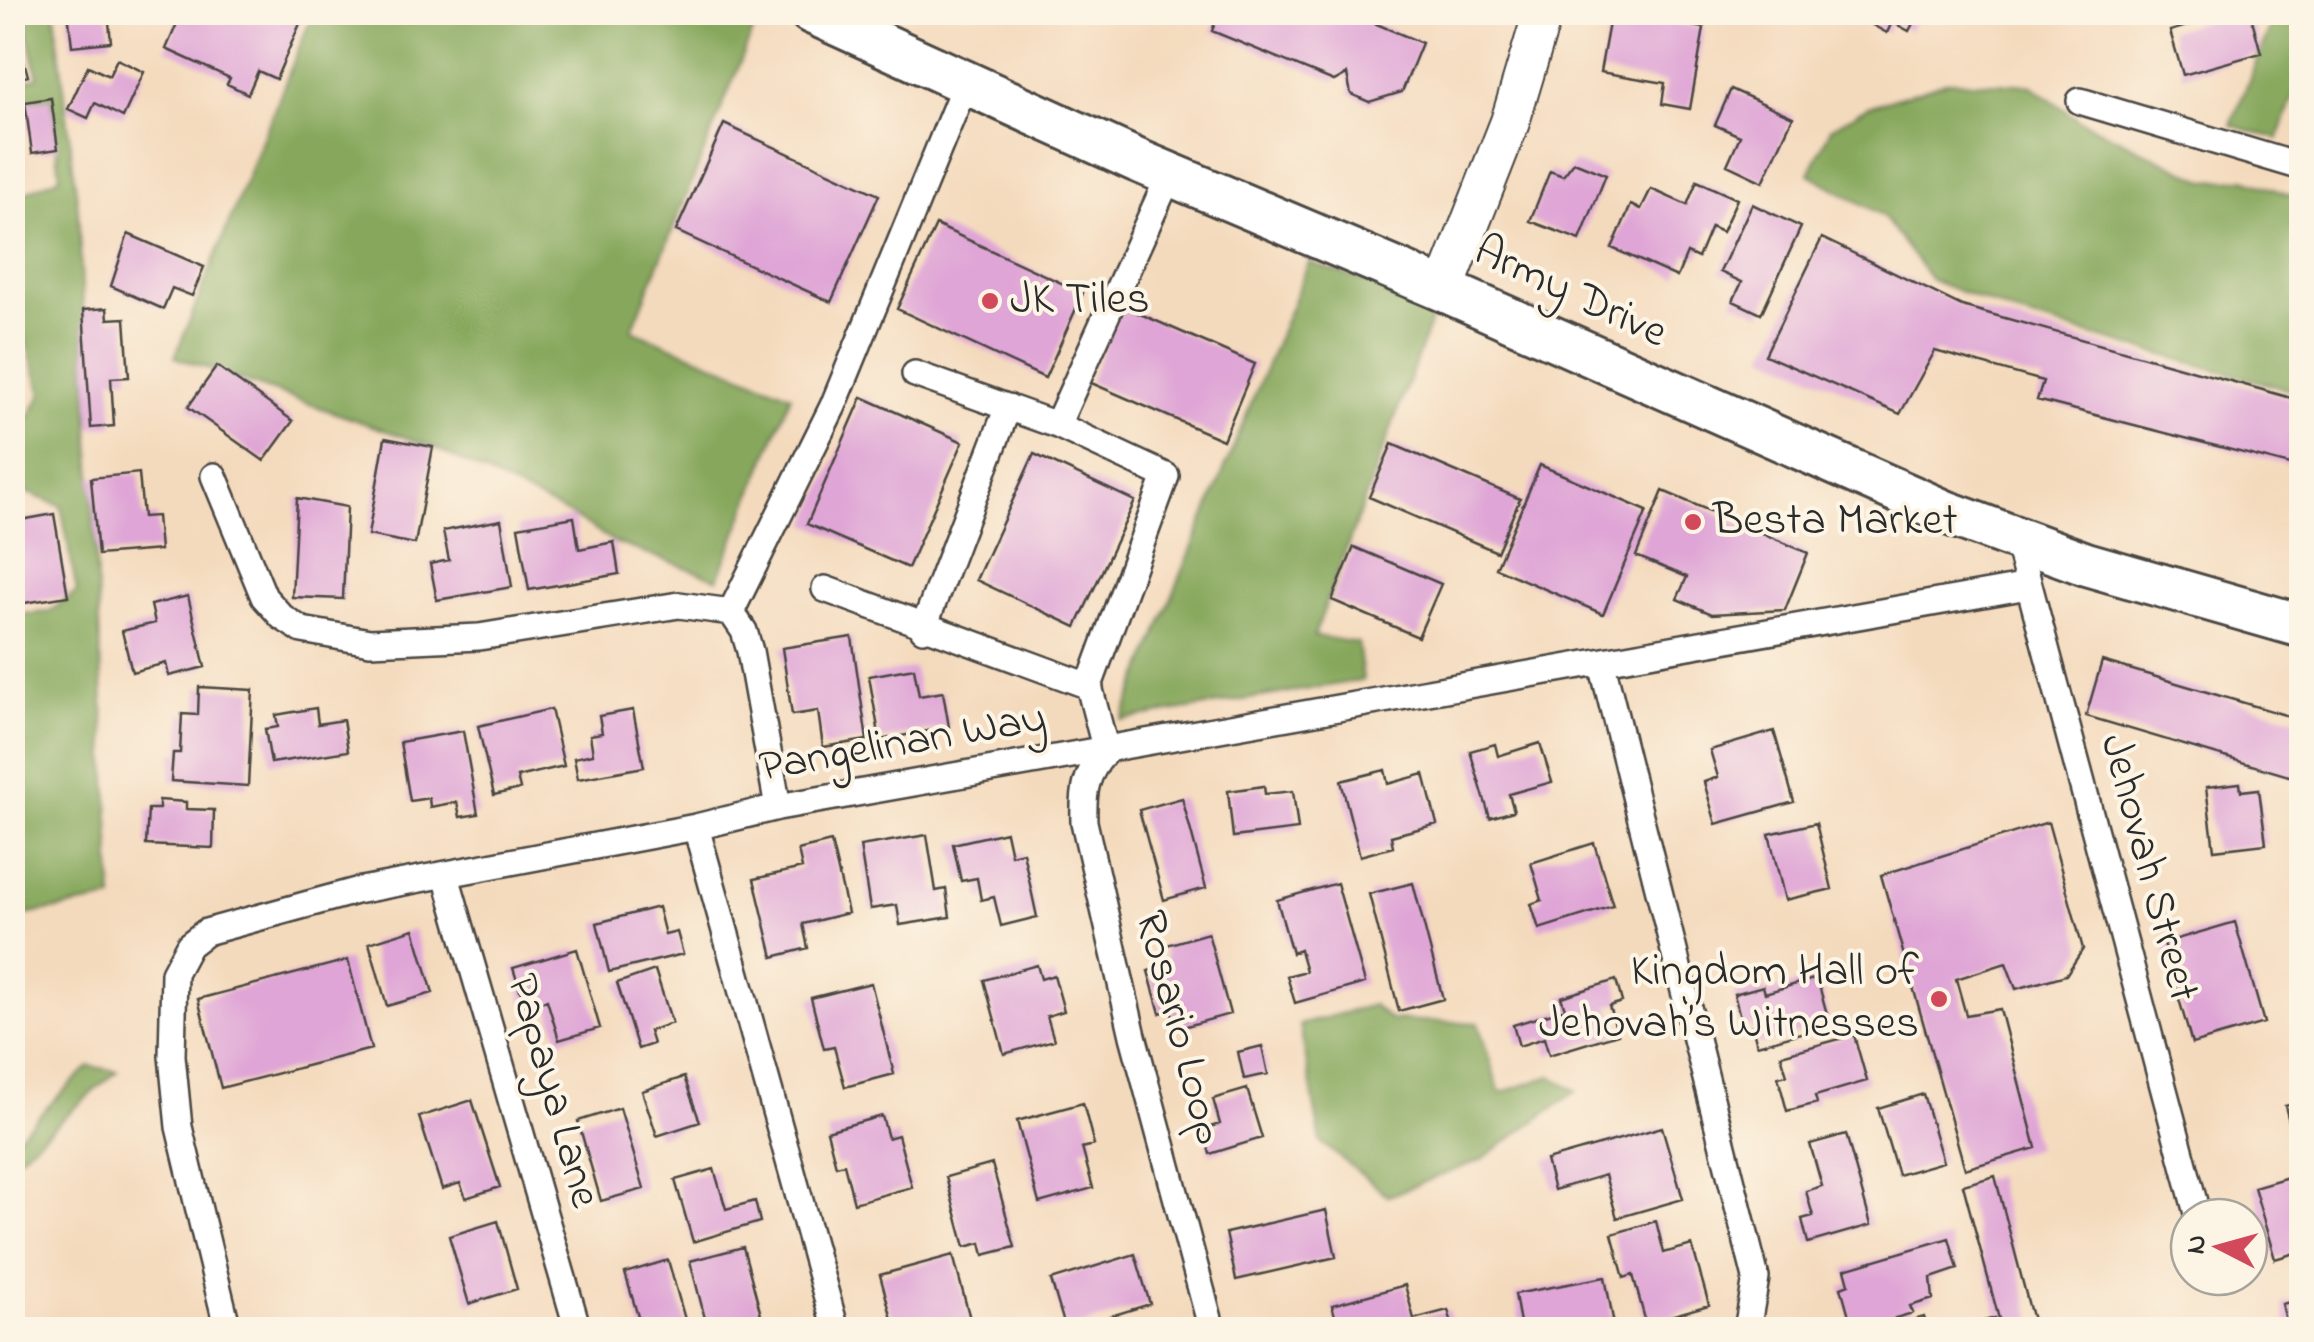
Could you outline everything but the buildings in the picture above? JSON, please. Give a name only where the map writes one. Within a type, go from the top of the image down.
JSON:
[{"type":"main road","name":"Army Drive","points":[[811,12],[1790,446],[2017,540],[2153,586],[2302,626]]},
{"type":"main road","points":[[1444,290],[1510,122],[1543,12]]},
{"type":"street","points":[[732,612],[833,406],[966,82]]},
{"type":"street","points":[[2080,102],[2302,167]]},
{"type":"street","points":[[1057,425],[1170,174]]},
{"type":"street","points":[[915,374],[1057,425],[1166,476],[1089,686],[1106,751]]},
{"type":"street","points":[[924,629],[1008,407]]},
{"type":"street","points":[[214,476],[264,596],[282,617],[302,630],[370,642],[479,638],[679,605],[732,612]]},
{"type":"street","name":"Jehovah Street","points":[[2017,540],[2193,1197]]},
{"type":"street","name":"Pangelinan Way","points":[[228,1330],[179,1126],[172,1056],[174,973],[189,945],[206,932],[356,891],[778,808],[2028,586]]},
{"type":"street","points":[[825,589],[924,629],[1089,686]]},
{"type":"street","points":[[732,612],[750,651],[778,808]]},
{"type":"street","points":[[1602,664],[1756,1278],[1746,1330]]},
{"type":"street","name":"Rosario Loop","points":[[1106,751],[1091,768],[1083,788],[1084,822],[1133,1036],[1212,1330]]},
{"type":"street","points":[[696,827],[836,1330]]},
{"type":"street","name":"Papaya Lane","points":[[446,876],[578,1330]]},
{"type":"green space","points":[[23,13],[55,13],[78,209],[113,899],[13,917],[13,615],[49,612],[77,592],[61,506],[13,487],[13,441],[42,395],[13,300],[13,198],[60,177],[51,99],[13,104],[13,85],[38,77]]},
{"type":"green space","points":[[313,13],[760,13],[632,330],[791,395],[718,579],[614,542],[574,517],[433,447],[175,357]]},
{"type":"green space","points":[[2276,13],[2301,13],[2301,75],[2278,139],[2231,125]]},
{"type":"green space","points":[[1949,81],[2031,85],[2079,120],[2205,181],[2245,179],[2301,199],[2301,393],[2022,316],[1931,280],[1883,216],[1809,174],[1831,128],[1868,107]]},
{"type":"green space","points":[[1309,262],[1436,307],[1314,636],[1358,643],[1363,680],[1122,720]]},
{"type":"green space","points":[[1373,1005],[1390,1020],[1478,1023],[1500,1093],[1551,1076],[1576,1091],[1481,1160],[1388,1196],[1321,1142],[1300,1025]]},
{"type":"green space","points":[[89,1066],[117,1071],[13,1162],[13,1141]]},
{"type":"place","name":"JK Tiles","points":[[990,301]]},
{"type":"place","name":"Besta Market","points":[[1693,522]]},
{"type":"place","name":"Kingdom Hall of Jehovah’s Witnesses","points":[[1939,999]]}]
